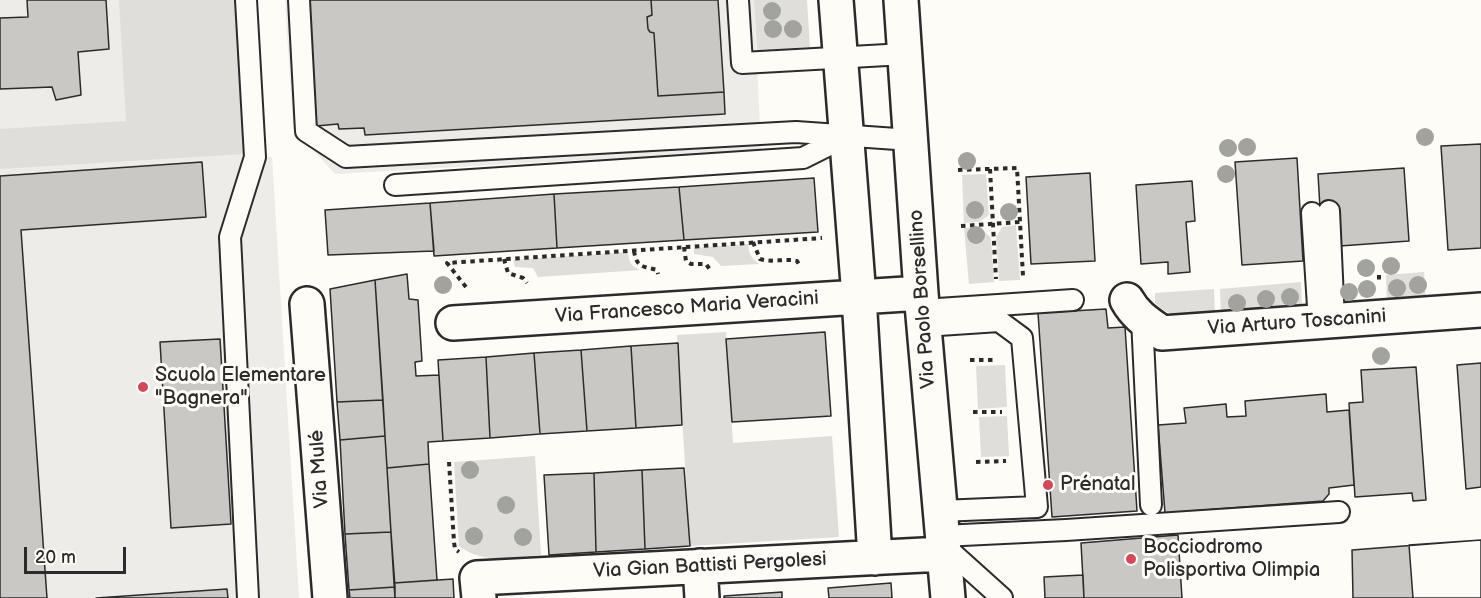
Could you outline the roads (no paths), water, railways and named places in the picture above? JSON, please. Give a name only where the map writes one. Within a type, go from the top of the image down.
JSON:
[{"type":"street","points":[[836,0],[859,297],[875,558]]},
{"type":"street","name":"Via Paolo Borsellino","points":[[901,0],[923,310],[948,598]]},
{"type":"street","name":"Via Francesco Maria Veracini","points":[[453,323],[859,297],[923,310]]},
{"type":"street","name":"Via Mulé","points":[[307,304],[330,598]]},
{"type":"street","name":"Via Arturo Toscanini","points":[[1134,310],[1162,333],[1481,310]]},
{"type":"street","name":"Via Gian Battisti Pergolesi","points":[[478,588],[701,582],[875,558],[942,536]]},
{"type":"lane","points":[[246,0],[255,157],[230,237],[248,598]]},
{"type":"lane","points":[[299,0],[306,131],[346,157],[796,132],[911,140]]},
{"type":"lane","points":[[738,0],[742,63],[905,54]]},
{"type":"lane","points":[[395,185],[803,158],[847,136]]},
{"type":"lane","points":[[1320,212],[1327,321]]},
{"type":"lane","points":[[923,310],[1073,300]]},
{"type":"lane","points":[[923,310],[999,321],[1022,338],[1036,507],[942,536]]},
{"type":"lane","points":[[1134,310],[1151,506]]},
{"type":"lane","points":[[942,536],[1339,512]]},
{"type":"lane","points":[[942,536],[1002,598]]},
{"type":"place","name":"Scuola Elementare \"Bagnera\"","points":[[143,387]]},
{"type":"place","name":"Prénatal","points":[[1048,485]]},
{"type":"place","name":"Bocciodromo Polisportiva Olimpia","points":[[1131,559]]}]
